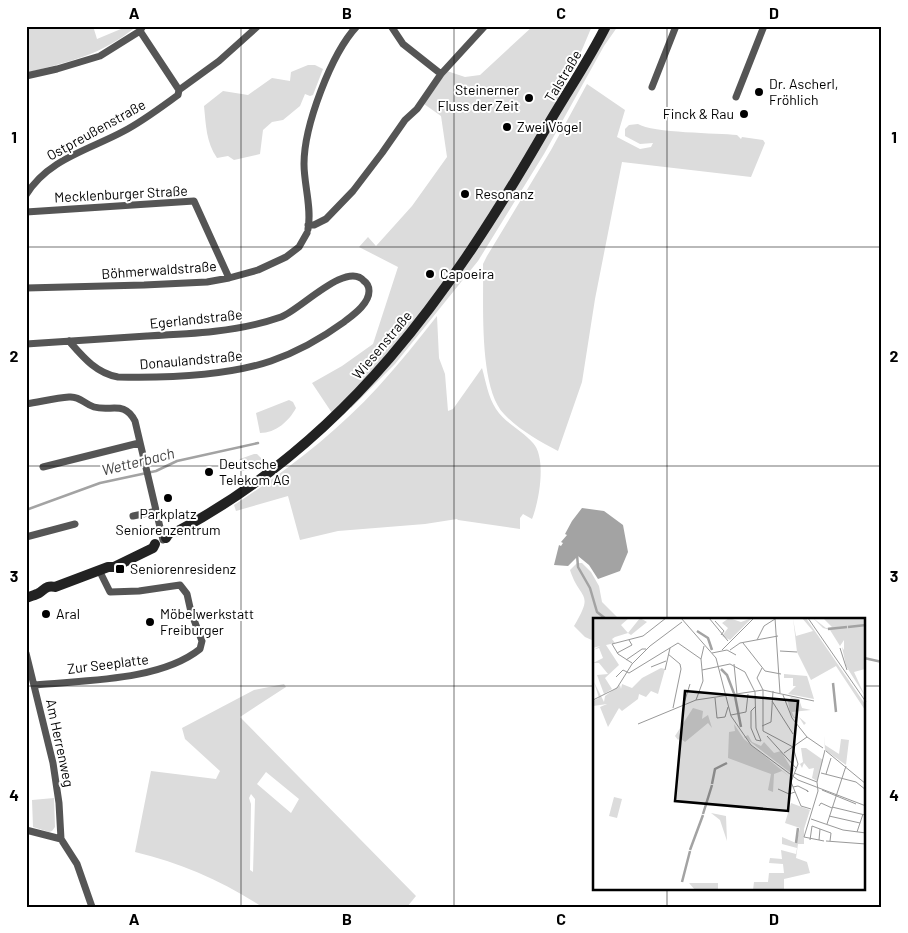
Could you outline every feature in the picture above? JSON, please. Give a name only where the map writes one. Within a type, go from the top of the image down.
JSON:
[{"type":"main road","name":"Talstraße","points":[[550,123],[555,108],[599,26]]},
{"type":"main road","name":"Talstraße","points":[[550,123],[606,26]]},
{"type":"main road","name":"Wiesenstraße","points":[[26,598],[40,592],[46,594],[53,591],[55,587],[104,568],[111,562],[150,543],[177,536],[178,531],[243,492],[296,452],[340,412],[379,372],[416,327],[499,209],[550,123]]},
{"type":"street","name":"Ostpreußenstraße","points":[[26,195],[37,180],[54,166],[150,116],[178,95],[179,90],[219,61],[258,26]]},
{"type":"street","points":[[307,230],[309,215],[304,163],[311,122],[330,70],[346,40],[357,26]]},
{"type":"street","points":[[391,26],[403,44],[441,74]]},
{"type":"street","points":[[307,230],[326,219],[353,191],[405,120],[418,109],[441,74],[485,26]]},
{"type":"street","points":[[652,87],[676,26]]},
{"type":"street","points":[[736,97],[764,26]]},
{"type":"street","points":[[26,76],[100,56],[142,29],[179,90]]},
{"type":"street","name":"Mecklenburger Straße","points":[[26,212],[194,201],[229,278]]},
{"type":"street","name":"Böhmerwaldstraße","points":[[26,288],[207,282],[229,278],[273,264],[299,247],[307,230]]},
{"type":"street","name":"Egerlandstraße","points":[[26,344],[208,332],[250,326],[283,316],[344,276],[355,275]]},
{"type":"street","name":"Donaulandstraße","points":[[69,341],[93,366],[107,375],[118,377],[198,374],[252,367],[290,354],[352,316],[365,303],[369,290],[364,280],[355,275]]},
{"type":"street","points":[[26,404],[78,397],[95,407],[122,408],[130,412],[135,421],[147,469],[157,511],[161,541]]},
{"type":"street","points":[[43,467],[140,443]]},
{"type":"street","points":[[133,516],[157,511]]},
{"type":"street","points":[[26,537],[75,524]]},
{"type":"street","name":"Zur Seeplatte","points":[[35,685],[142,675],[161,670],[192,656],[200,649],[202,642],[191,612],[187,594],[180,585],[139,591],[110,592],[105,585],[104,568]]},
{"type":"street","name":"Am Herrenweg","points":[[26,653],[35,685],[57,788],[61,840]]},
{"type":"street","points":[[26,830],[61,840],[77,864],[92,907]]},
{"type":"shaded area","points":[[26,26],[93,26],[97,39],[128,26],[137,26],[97,51],[71,61],[26,73]]},
{"type":"shaded area","points":[[533,26],[592,26],[568,80],[540,132],[449,275],[408,330],[332,413],[312,383],[342,366],[373,344],[398,267],[359,247],[368,237],[376,246],[412,206],[447,157],[441,116],[424,104],[447,71],[465,77],[480,75]]},
{"type":"shaded area","points":[[609,26],[618,26],[604,46],[544,154],[478,261],[395,364],[351,408],[351,405],[441,299]]},
{"type":"shaded area","points":[[308,65],[315,65],[323,69],[313,95],[305,94],[300,106],[283,120],[272,122],[263,130],[260,154],[234,160],[228,156],[217,158],[209,140],[204,106],[223,91],[248,95],[272,78],[290,81],[291,72]]},
{"type":"shaded area","points":[[587,84],[625,110],[617,137],[640,149],[651,147],[653,143],[640,144],[625,136],[625,129],[629,125],[638,124],[670,131],[737,135],[741,139],[742,137],[763,140],[765,143],[751,177],[622,162],[595,299],[582,382],[558,451],[516,425],[504,414],[496,401],[490,384],[484,343],[483,264],[551,150]]},
{"type":"shaded area","points":[[437,316],[439,358],[445,374],[448,411],[453,409],[482,368],[489,394],[496,409],[504,419],[529,438],[537,450],[541,469],[539,491],[532,519],[523,514],[520,518],[520,529],[457,519],[425,524],[338,531],[300,540],[288,496],[236,511],[234,505],[310,451],[362,404],[393,370]]},
{"type":"shaded area","points":[[289,400],[293,402],[296,408],[290,417],[277,429],[260,433],[256,413]]},
{"type":"shaded area","points":[[254,454],[261,458],[262,463],[251,469],[238,470],[236,466],[240,459]]},
{"type":"shaded area","points":[[582,508],[604,511],[623,525],[628,552],[620,571],[598,579],[589,565],[578,556],[568,566],[554,565],[559,545],[561,546],[563,543],[561,542],[567,535],[565,534],[572,521]]},
{"type":"shaded area","points":[[577,563],[582,563],[591,572],[599,586],[602,602],[618,618],[593,618],[593,641],[585,637],[574,626],[584,607],[585,601],[570,570]]},
{"type":"shaded area","points":[[284,684],[286,687],[240,717],[416,896],[407,907],[262,907],[217,881],[185,867],[135,852],[151,771],[216,779],[220,771],[185,739],[182,728],[254,690]],"holes":[[[266,772],[299,799],[291,813],[257,784]],[[251,794],[255,799],[253,872],[250,870],[251,804],[249,798]]]},
{"type":"shaded area","points":[[54,798],[55,827],[49,832],[33,827],[32,800]]},
{"type":"waterway","name":"Wetterbach","points":[[26,510],[100,483],[156,471],[177,461],[258,443]]},
{"type":"waterway","points":[[577,554],[578,567],[590,588],[597,612],[605,618]]},
{"type":"waterway","points":[[866,658],[882,662]]},
{"type":"place","name":"Dr. Ascherl, Fröhlich","points":[[759,92]]},
{"type":"place","name":"Steinerner Fluss der Zeit","points":[[529,98]]},
{"type":"place","name":"Finck & Rau","points":[[744,114]]},
{"type":"place","name":"Zwei Vögel","points":[[507,127]]},
{"type":"place","name":"Resonanz","points":[[465,194]]},
{"type":"place","name":"Capoeira","points":[[430,274]]},
{"type":"place","name":"Deutsche Telekom AG","points":[[209,472]]},
{"type":"place","name":"Parkplatz Seniorenzentrum","points":[[168,498]]},
{"type":"place","name":"Seniorenresidenz","points":[[120,569]]},
{"type":"place","name":"Aral","points":[[46,614]]},
{"type":"place","name":"Möbelwerkstatt Freiburger","points":[[150,622]]}]
